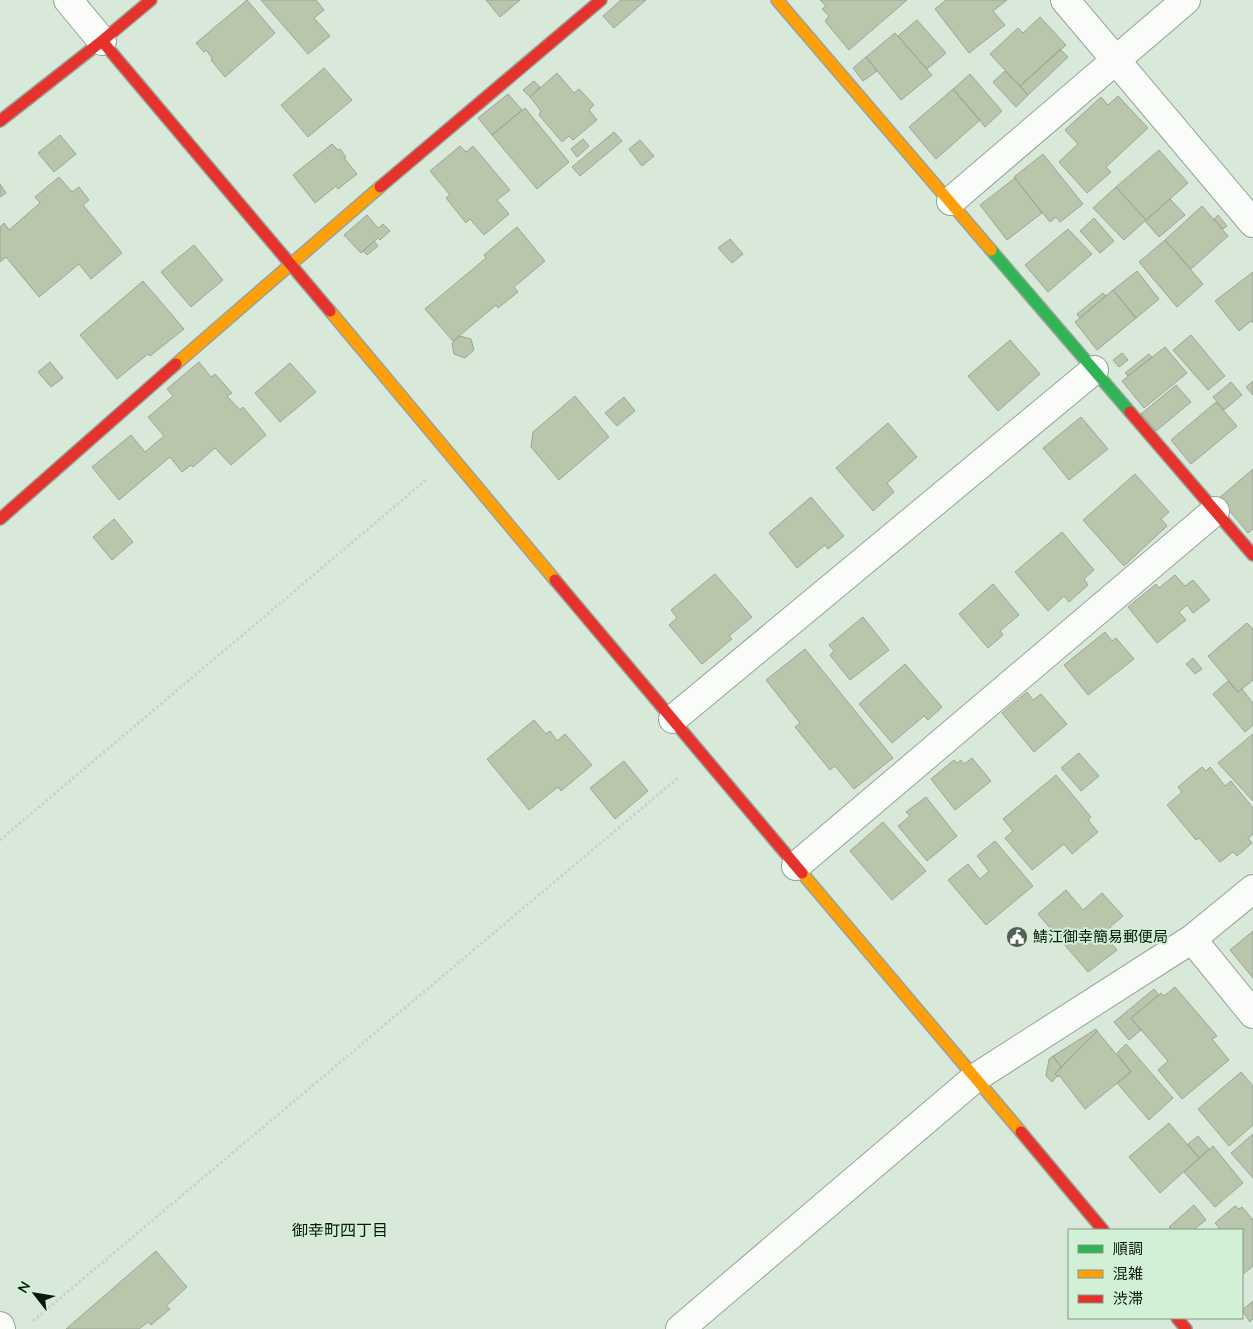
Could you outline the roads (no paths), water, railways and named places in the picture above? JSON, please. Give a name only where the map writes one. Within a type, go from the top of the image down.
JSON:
[{"type":"street","points":[[68,0],[1102,1229]]},
{"type":"street","points":[[0,121],[151,0]]},
{"type":"street","points":[[0,520],[291,263],[602,0]]},
{"type":"street","points":[[777,0],[1253,555]]},
{"type":"street","points":[[1065,0],[1253,223]]},
{"type":"street","points":[[951,201],[1186,0]]},
{"type":"street","points":[[673,719],[1094,370]]},
{"type":"street","points":[[796,866],[1215,511]]},
{"type":"street","points":[[680,1329],[975,1078],[1192,939],[1253,889]]},
{"type":"street","points":[[1192,939],[1253,1014]]},
{"type":"street","points":[[1178,1319],[1186,1329]]},
{"type":"place","name":"鯖江御幸簡易郵便局","points":[[1017,937]]},
{"type":"district","name":"御幸町四丁目","points":[[340,1230]]}]
